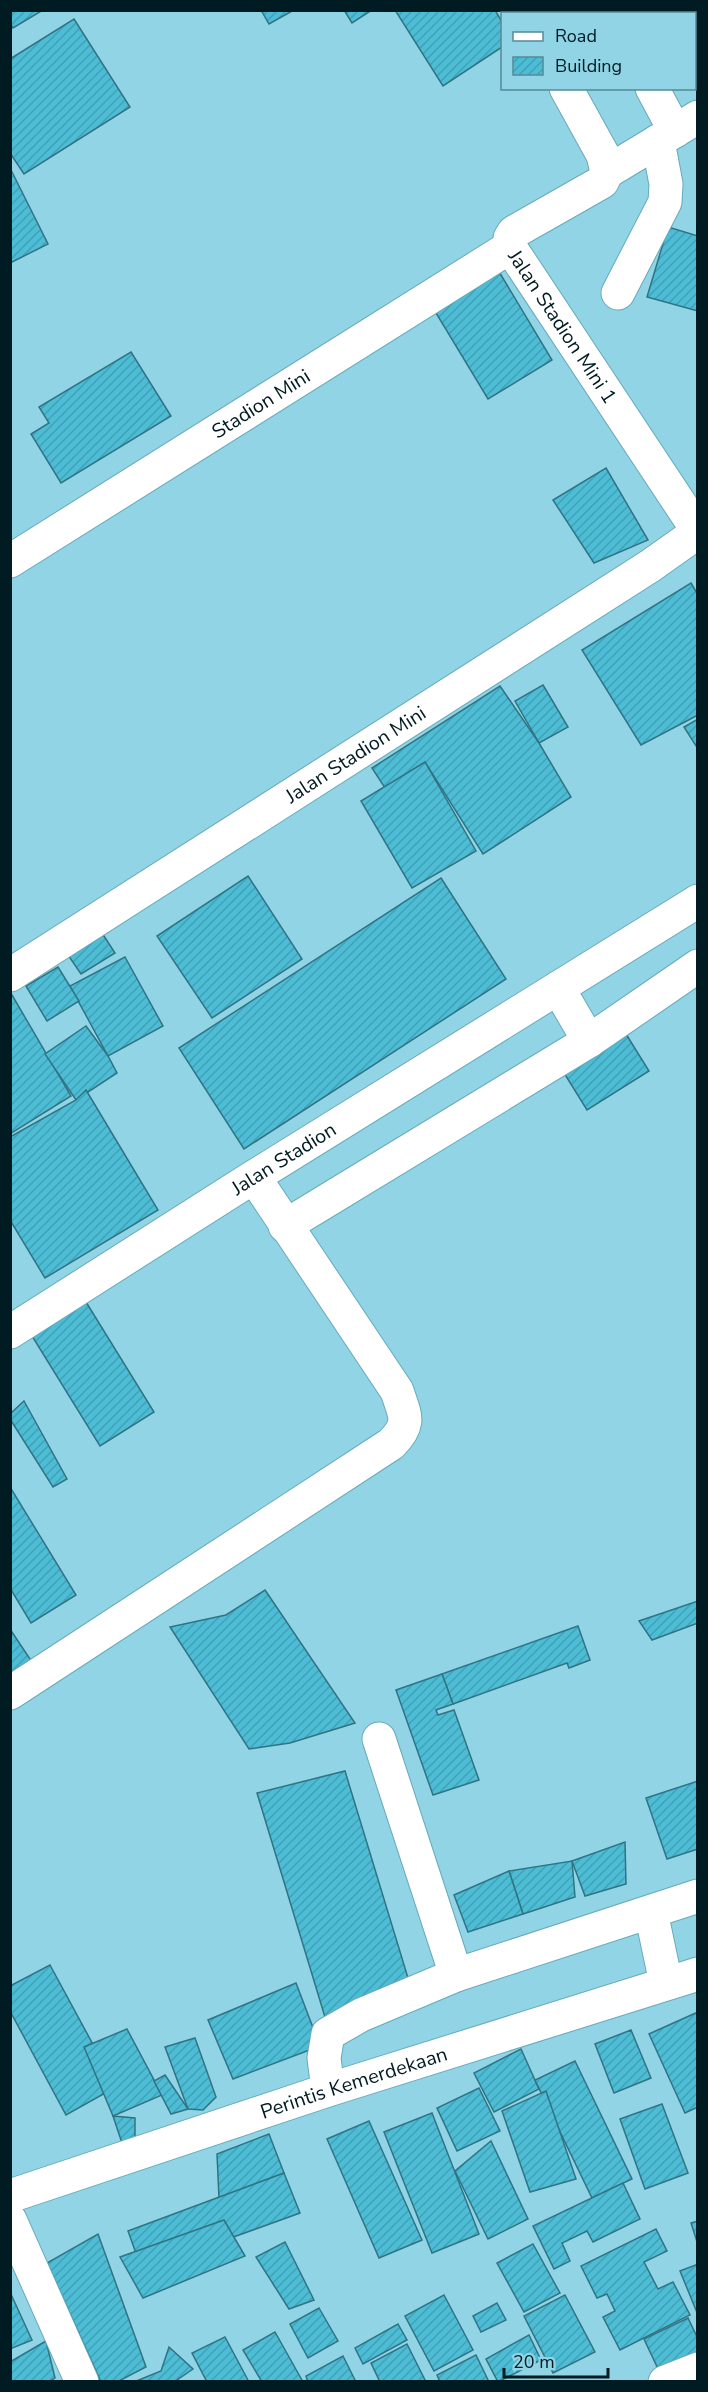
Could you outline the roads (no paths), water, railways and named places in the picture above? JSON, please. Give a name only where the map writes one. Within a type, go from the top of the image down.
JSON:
[{"type":"street","points":[[567,90],[603,155],[607,172]]},
{"type":"street","points":[[618,293],[665,202],[666,184],[677,130],[653,90]]},
{"type":"street","name":"Jalan Stadion Mini 1","points":[[677,130],[607,172],[602,182],[514,232],[510,238],[510,247],[698,531]]},
{"type":"street","name":"Stadion Mini","points":[[10,561],[510,247]]},
{"type":"street","name":"Jalan Stadion Mini","points":[[10,975],[650,566],[698,531]]},
{"type":"street","name":"Jalan Stadion","points":[[10,1332],[698,902]]},
{"type":"street","points":[[285,1226],[589,1041],[698,966]]},
{"type":"street","points":[[558,988],[589,1041]]},
{"type":"street","points":[[10,1693],[391,1444],[402,1433],[407,1420],[397,1391],[285,1226],[255,1177]]},
{"type":"street","points":[[380,1738],[456,1975]]},
{"type":"street","points":[[328,2090],[324,2058],[328,2034],[361,2015],[456,1975],[698,1896]]},
{"type":"street","points":[[651,1912],[666,1983]]},
{"type":"street","name":"Perintis Kemerdekaan","points":[[10,2196],[328,2090],[698,1974]]},
{"type":"street","points":[[10,2220],[82,2382]]},
{"type":"street","points":[[665,2382],[698,2369]]}]
